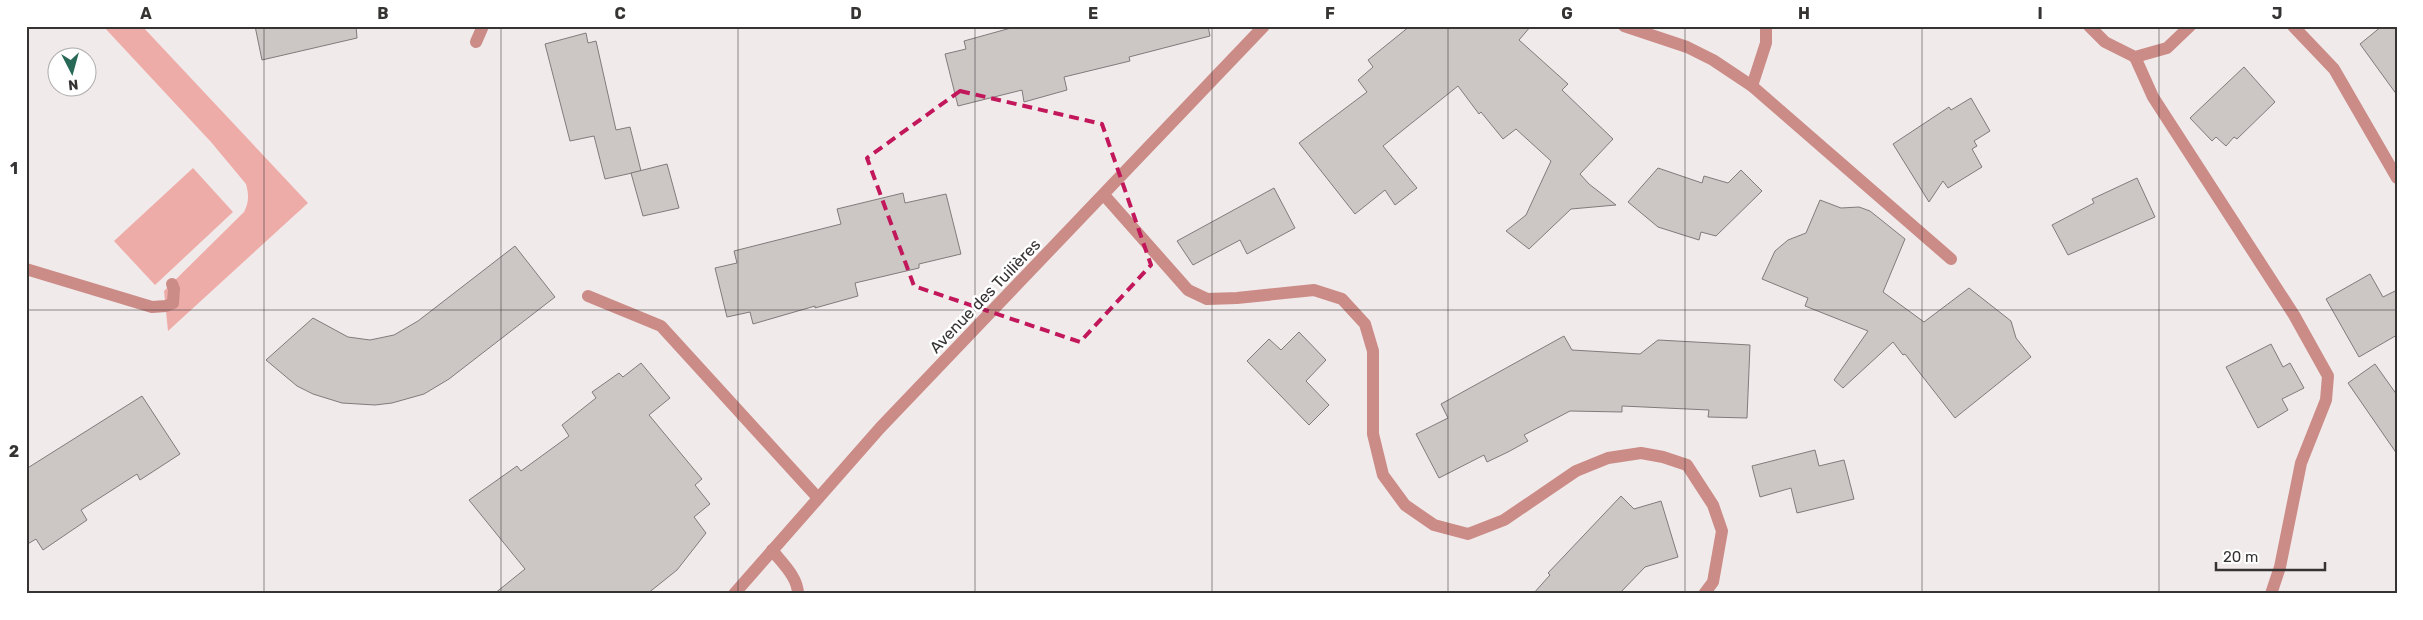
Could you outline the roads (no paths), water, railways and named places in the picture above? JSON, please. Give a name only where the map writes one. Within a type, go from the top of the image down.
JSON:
[{"type":"street","points":[[476,42],[484,26]]},
{"type":"street","name":"Avenue des Tuilières","points":[[734,594],[880,428],[1264,26]]},
{"type":"street","points":[[1624,26],[1688,47],[1714,60],[1752,86],[1951,259]]},
{"type":"street","points":[[1752,86],[1766,43],[1766,26]]},
{"type":"street","points":[[2089,26],[2105,42],[2135,57],[2153,98],[2294,315],[2328,376],[2326,400],[2301,463],[2280,567],[2271,594]]},
{"type":"street","points":[[2135,57],[2166,48],[2190,26]]},
{"type":"street","points":[[2293,26],[2334,69],[2397,178]]},
{"type":"street","points":[[1104,195],[1188,290],[1207,299],[1237,298],[1314,290],[1342,299],[1365,324],[1372,351],[1373,434],[1383,474],[1405,505],[1434,525],[1468,534],[1504,520],[1576,471],[1608,458],[1641,453],[1664,456],[1687,465],[1713,505],[1722,531],[1713,582],[1704,594]]},
{"type":"street","points":[[26,269],[152,307],[166,306],[173,303],[174,288],[172,284]]},
{"type":"street","points":[[588,296],[661,326],[818,498]]},
{"type":"street","points":[[772,550],[789,571],[798,587],[798,594]]}]
